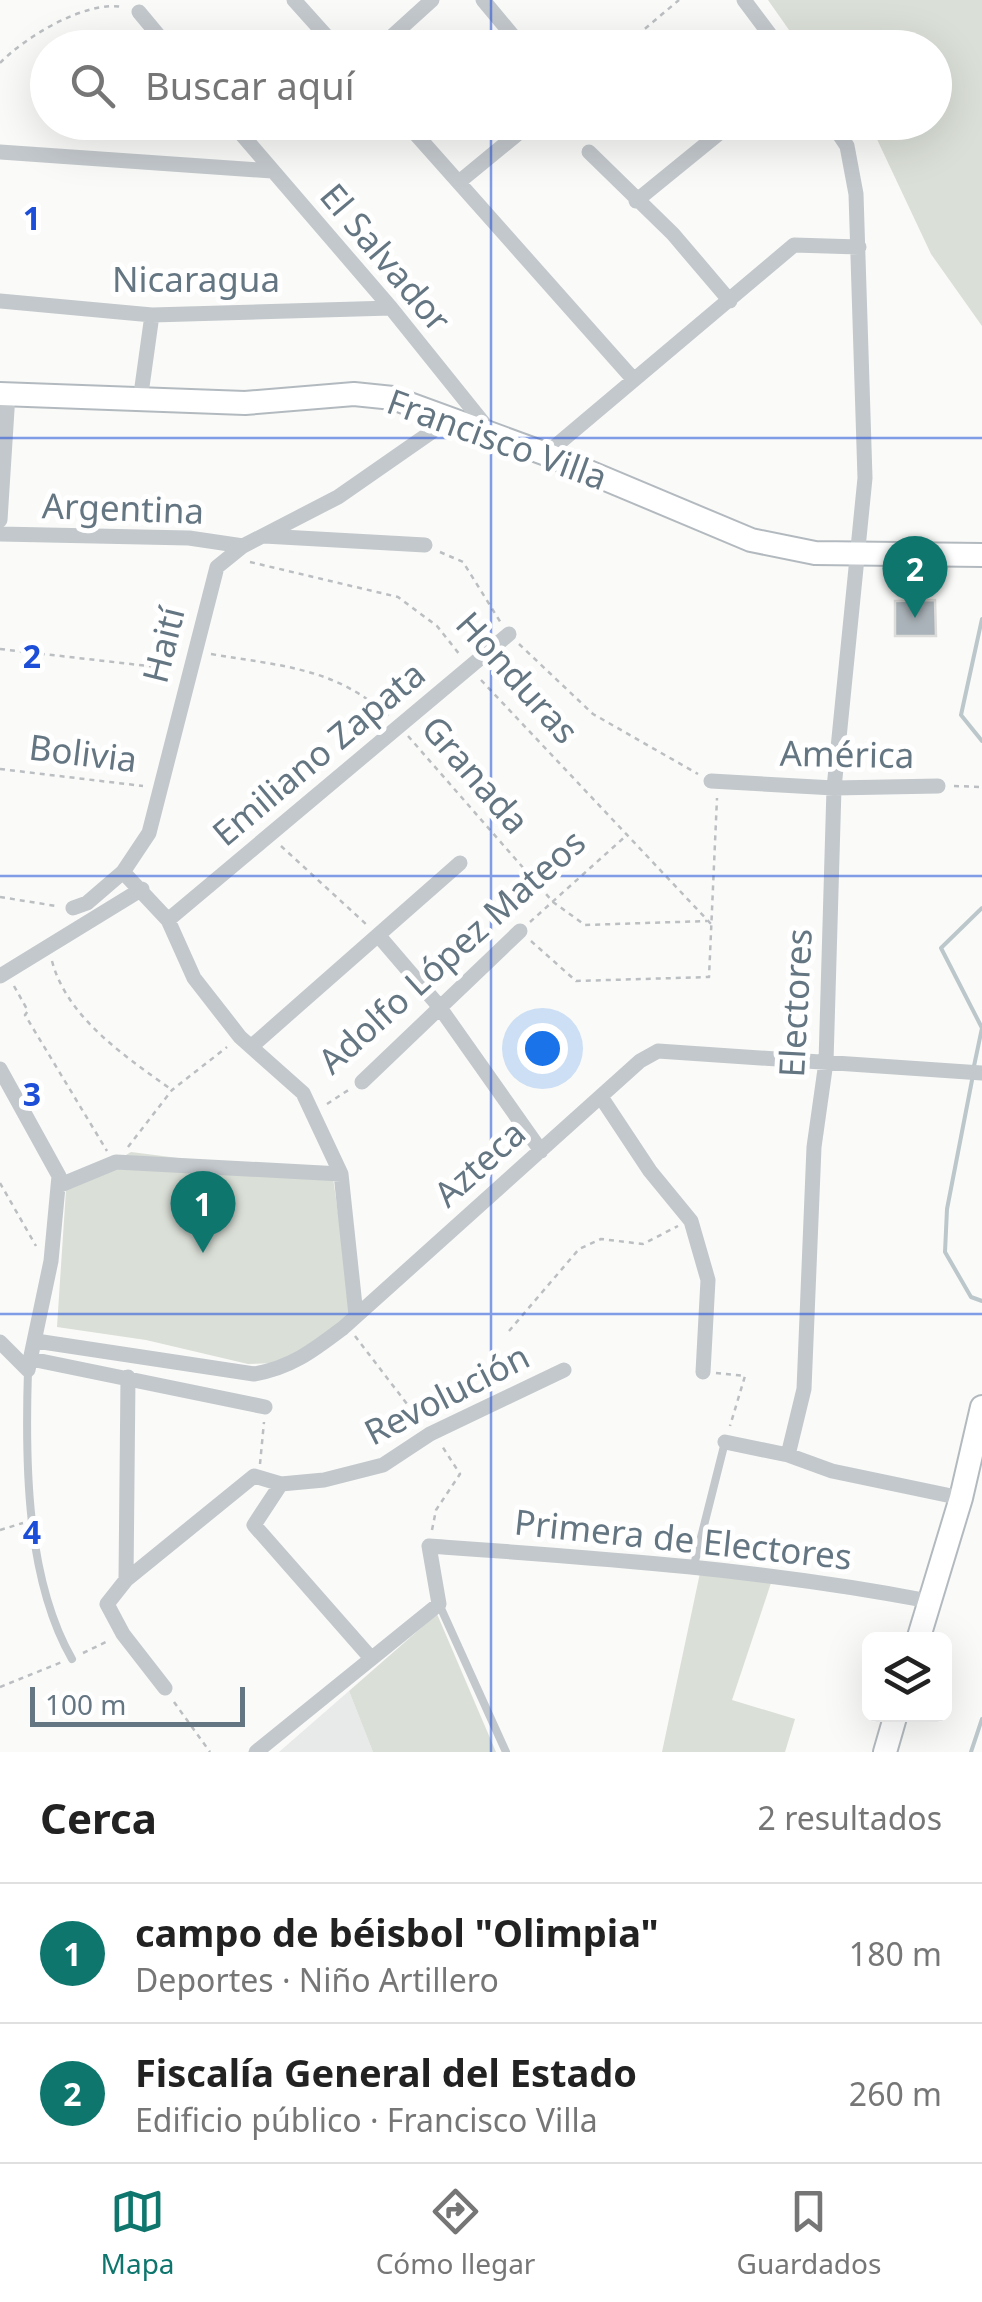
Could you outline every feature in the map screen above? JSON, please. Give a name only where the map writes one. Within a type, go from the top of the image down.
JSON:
[{"type":"street","points":[[294,0],[321,30]]},
{"type":"street","points":[[399,30],[432,0]]},
{"type":"street","points":[[483,0],[508,30]]},
{"type":"street","points":[[744,0],[766,30]]},
{"type":"street","points":[[139,12],[154,30]]},
{"type":"street","name":"El Salvador","points":[[246,140],[391,308],[491,432]]},
{"type":"street","points":[[421,140],[634,380]]},
{"type":"street","points":[[459,182],[510,140]]},
{"type":"street","points":[[636,202],[710,140]]},
{"type":"street","name":"Electores","points":[[788,1455],[804,1389],[814,1147],[826,1062],[834,788],[865,478],[859,344],[860,247],[847,146],[843,140]]},
{"type":"street","points":[[0,152],[272,171]]},
{"type":"street","points":[[590,152],[636,202],[673,234],[730,301]]},
{"type":"street","points":[[546,454],[794,246],[860,247]]},
{"type":"street","name":"Nicaragua","points":[[0,301],[152,314],[391,308]]},
{"type":"street","points":[[140,401],[152,314]]},
{"type":"street","points":[[0,520],[4,394]]},
{"type":"street","name":"Francisco Villa","points":[[4,394],[245,403],[354,394],[393,398],[491,432],[751,540],[815,553],[982,556]]},
{"type":"street","name":"Haití","points":[[72,908],[88,903],[123,872],[144,844],[217,567],[243,546],[338,497],[453,417]]},
{"type":"street","name":"Argentina","points":[[0,534],[190,538],[243,546]]},
{"type":"street","points":[[261,536],[425,545]]},
{"type":"street","name":"Emiliano Zapata","points":[[168,920],[509,634]]},
{"type":"street","name":"América","points":[[711,781],[834,788],[938,786]]},
{"type":"street","points":[[247,1041],[460,863]]},
{"type":"street","points":[[123,872],[168,920],[194,978],[247,1041],[303,1093],[314,1112],[341,1174],[351,1320]]},
{"type":"street","points":[[3,974],[142,889]]},
{"type":"street","name":"Adolfo López Mateos","points":[[362,1082],[438,1004],[520,931]]},
{"type":"street","points":[[378,935],[438,1004],[541,1150]]},
{"type":"street","name":"Azteca","points":[[36,1341],[254,1374],[278,1370],[306,1357],[658,1051],[982,1073]]},
{"type":"street","points":[[0,1069],[59,1176],[51,1261],[30,1365]]},
{"type":"street","points":[[601,1097],[650,1171],[691,1220],[708,1280],[702,1372]]},
{"type":"street","points":[[58,1186],[116,1162],[341,1174]]},
{"type":"street","points":[[0,1342],[30,1365],[128,1377],[266,1407]]},
{"type":"street","name":"Revolución","points":[[165,1688],[122,1634],[106,1604],[126,1580],[254,1476],[281,1484],[324,1480],[383,1465],[430,1434],[564,1370]]},
{"type":"street","points":[[126,1580],[128,1377]]},
{"type":"street","points":[[920,1632],[961,1498],[982,1407]]},
{"type":"street","points":[[725,1442],[788,1455],[832,1472],[961,1498]]},
{"type":"street","points":[[281,1484],[254,1525],[370,1656]]},
{"type":"street","points":[[256,1752],[439,1604],[430,1546]]},
{"type":"street","name":"Primera de Electores","points":[[430,1546],[694,1565],[806,1578],[929,1601]]},
{"type":"street","points":[[885,1752],[894,1722]]},
{"type":"lane","points":[[30,1365],[34,1520],[46,1605],[72,1659]]},
{"type":"lane","points":[[694,1565],[725,1442]]},
{"type":"lane","points":[[439,1604],[506,1752]]},
{"type":"path","points":[[643,30],[679,0]]},
{"type":"path","points":[[43,30],[105,2],[139,12]]},
{"type":"path","points":[[0,64],[30,36]]},
{"type":"path","points":[[425,545],[463,562],[509,634],[593,714],[711,781],[717,799],[708,977],[576,981],[520,931]]},
{"type":"path","name":"Honduras","points":[[229,556],[398,598],[437,626],[468,666],[713,926]]},
{"type":"path","points":[[0,648],[191,671]]},
{"type":"path","name":"Granada","points":[[195,651],[327,674],[367,696],[401,728],[553,902],[584,925],[708,921]]},
{"type":"path","name":"Bolivia","points":[[0,769],[160,788]]},
{"type":"path","name":"América","points":[[938,786],[982,787]]},
{"type":"path","name":"Adolfo López Mateos","points":[[520,931],[628,834]]},
{"type":"path","points":[[268,835],[378,935]]},
{"type":"path","points":[[0,898],[72,908]]},
{"type":"path","points":[[48,945],[58,984],[100,1033],[172,1090]]},
{"type":"path","points":[[3,974],[28,1011],[25,1015],[69,1092],[116,1162],[172,1090],[247,1041]]},
{"type":"path","name":"Adolfo López Mateos","points":[[314,1112],[362,1082]]},
{"type":"path","points":[[0,1182],[31,1242],[51,1261]]},
{"type":"path","name":"Revolución","points":[[509,1331],[579,1249],[601,1240],[643,1244],[691,1220]]},
{"type":"path","points":[[351,1320],[460,1474],[436,1510],[430,1546]]},
{"type":"path","points":[[702,1372],[745,1376],[725,1442]]},
{"type":"path","points":[[0,1530],[34,1520]]},
{"type":"path","points":[[165,1688],[210,1752]]},
{"type":"shaded area","points":[[768,0],[982,0],[982,326],[931,254],[877,140],[952,140],[952,30],[789,30]]},
{"type":"shaded area","points":[[131,1152],[333,1178],[353,1316],[280,1363],[248,1364],[146,1340],[57,1327],[66,1190]]},
{"type":"shaded area","points":[[700,1573],[774,1574],[732,1700],[795,1719],[785,1752],[662,1752]]},
{"type":"shaded area","points":[[437,1614],[496,1752],[373,1752],[349,1691]]},
{"type":"shaded area","points":[[349,1691],[373,1752],[279,1752]]},
{"type":"building","points":[[935,600],[936,636],[895,636],[895,601]]},
{"type":"waterway","points":[[982,619],[961,715],[982,741]]},
{"type":"waterway","points":[[974,1066],[982,1028],[941,948],[982,908]]},
{"type":"waterway","points":[[973,1075],[947,1209],[945,1252],[971,1297],[982,1301]]},
{"type":"waterway","points":[[971,1752],[982,1719]]},
{"type":"place","name":"Fiscalía General del Estado","points":[[915,618]]},
{"type":"place","name":"campo de béisbol \"Olimpia\"","points":[[203,1253]]}]
